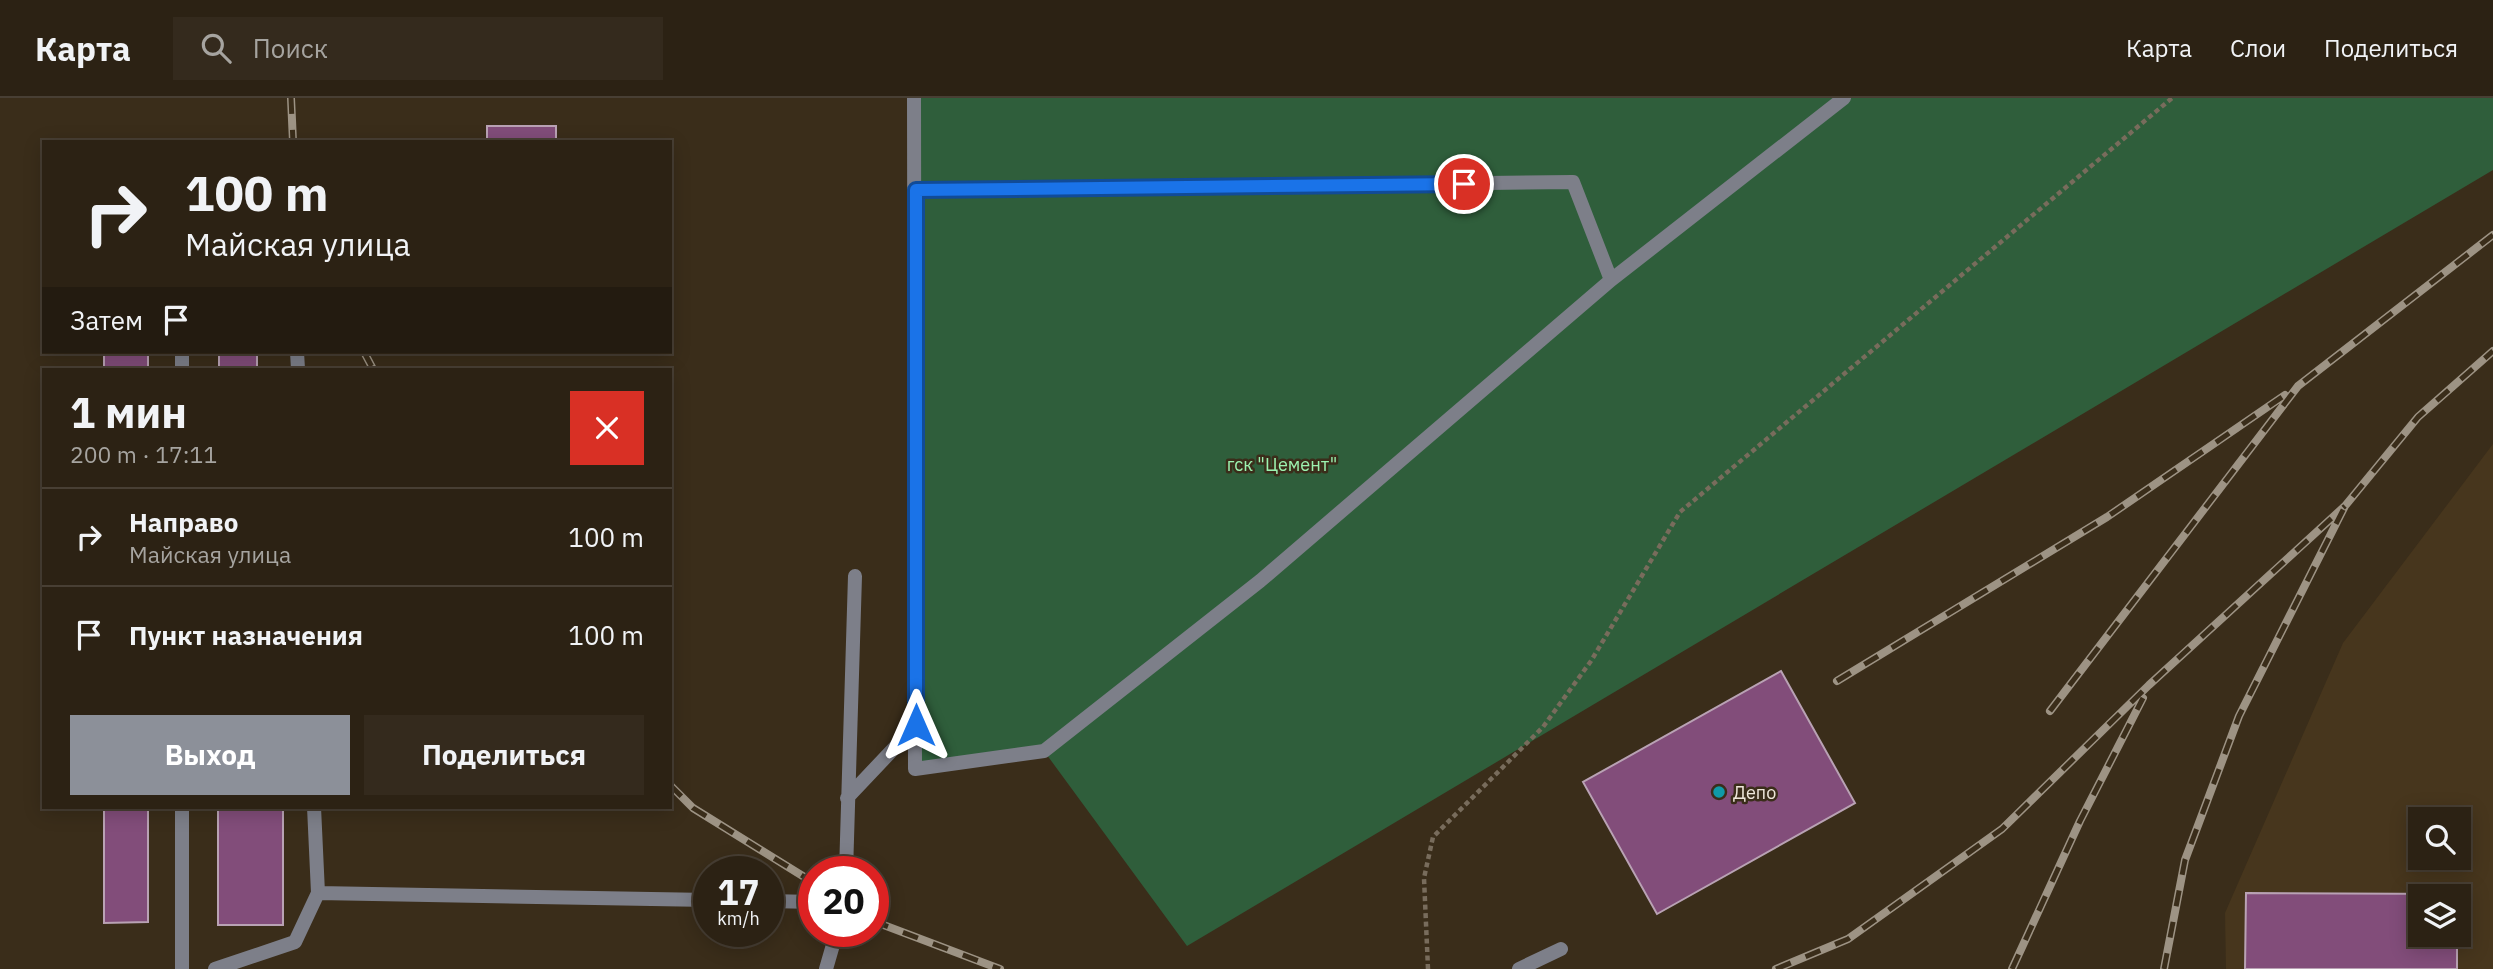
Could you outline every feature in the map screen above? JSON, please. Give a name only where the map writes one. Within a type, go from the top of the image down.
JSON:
[{"type":"lane","points":[[914,98],[915,769],[1044,751],[1260,581],[1612,280],[1844,98]]},
{"type":"lane","points":[[916,190],[1573,182],[1612,280]]},
{"type":"lane","points":[[846,856],[855,576]]},
{"type":"lane","points":[[847,798],[916,725]]},
{"type":"lane","points":[[182,809],[182,969]]},
{"type":"lane","points":[[215,969],[295,942],[318,893],[314,809]]},
{"type":"lane","points":[[318,893],[693,900]]},
{"type":"lane","points":[[826,969],[832,947]]},
{"type":"lane","points":[[1519,969],[1561,949]]},
{"type":"path","points":[[1428,969],[1424,878],[1433,837],[1543,727],[1591,661],[1680,512],[2172,98]]},
{"type":"shaded area","points":[[2493,444],[2493,969],[2226,969],[2225,913],[2343,643]]},
{"type":"green space","name":"гск \"Цемент\"","points":[[914,98],[2493,98],[2493,170],[1187,946],[1044,751],[915,769]]},
{"type":"building","points":[[487,126],[556,126],[556,140],[487,140]]},
{"type":"building","points":[[104,354],[148,354],[148,368],[104,368]]},
{"type":"building","points":[[219,354],[257,354],[257,368],[219,368]]},
{"type":"building","name":"Депо","points":[[1781,671],[1855,803],[1657,914],[1583,782]]},
{"type":"building","points":[[104,809],[148,809],[148,922],[104,923]]},
{"type":"building","points":[[218,809],[283,809],[283,925],[218,925]]},
{"type":"building","points":[[2246,893],[2408,894],[2408,947],[2457,947],[2457,969],[2245,969]]},
{"type":"railway","points":[[291,98],[293,140]]},
{"type":"railway","points":[[2050,711],[2298,386],[2493,235]]},
{"type":"railway","points":[[2164,969],[2185,860],[2239,716],[2345,506],[2418,417],[2493,351]]},
{"type":"railway","points":[[365,354],[372,368]]},
{"type":"railway","points":[[1837,681],[2107,517],[2285,395]]},
{"type":"railway","points":[[1776,969],[1848,939],[2002,829],[2149,685],[2345,506]]},
{"type":"railway","points":[[2012,969],[2080,821],[2143,698]]},
{"type":"railway","points":[[672,787],[693,808],[798,873]]},
{"type":"railway","points":[[889,927],[1000,969]]},
{"type":"place","name":"Депо","points":[[1719,792]]},
{"type":"route","points":[[916,725],[916,190],[1464,184]]}]
